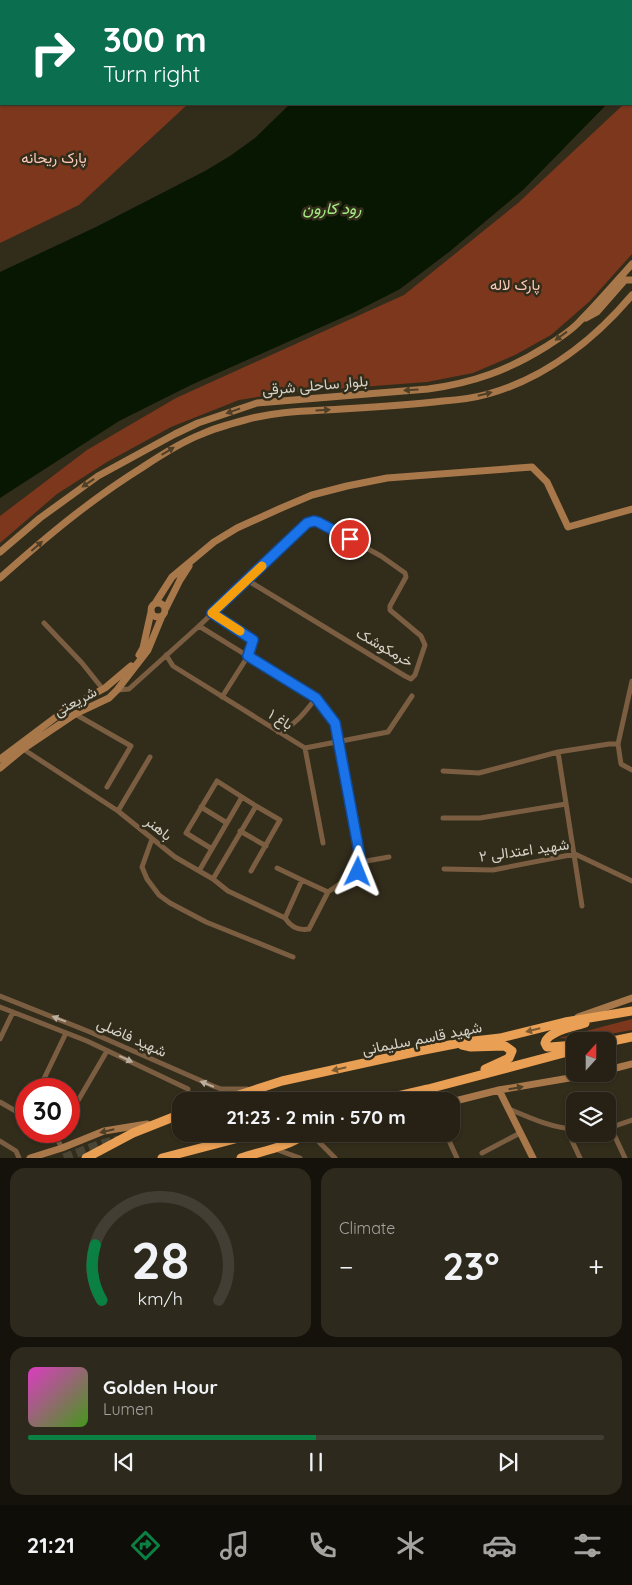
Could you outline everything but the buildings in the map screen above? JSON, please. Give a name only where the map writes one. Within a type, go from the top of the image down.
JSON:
[{"type":"highway","name":"شهید قاسم سلیمانی","points":[[246,1092],[282,1081],[456,1043],[500,1038],[566,1022],[632,1011]]},
{"type":"highway","points":[[566,1046],[550,1048],[545,1043],[546,1039],[552,1034],[614,1014]]},
{"type":"highway","points":[[616,1040],[632,1036]]},
{"type":"highway","points":[[448,1084],[491,1067],[509,1058],[512,1052],[505,1046],[471,1047],[456,1043]]},
{"type":"highway","points":[[414,1092],[566,1052]]},
{"type":"highway","points":[[86,1158],[172,1116]]},
{"type":"highway","points":[[162,1158],[223,1142]]},
{"type":"highway","points":[[241,1158],[289,1142]]},
{"type":"main road","name":"بلوار ساحلی شرقی","points":[[0,552],[40,518],[98,476],[198,423],[257,403],[428,389],[455,385],[507,368],[561,337],[579,322],[632,264]]},
{"type":"main road","points":[[579,322],[597,312],[625,280],[632,280]]},
{"type":"main road","name":"بلوار ساحلی شرقی","points":[[0,578],[3,573],[106,490],[158,457],[202,433],[243,420],[276,414],[430,403],[486,395],[539,373],[568,354],[613,317],[632,295]]},
{"type":"main road","points":[[194,560],[180,580],[164,614],[156,617],[151,612],[151,606],[156,602],[172,576],[214,542],[237,528],[278,508],[338,488],[387,478],[532,467],[546,482],[568,528],[632,509]]},
{"type":"main road","points":[[156,602],[162,603],[166,608]]},
{"type":"main road","name":"شریعتی","points":[[0,768],[23,748],[75,714],[107,698],[117,690],[143,648],[151,612]]},
{"type":"main road","name":"شریعتی","points":[[0,759],[68,708],[129,671],[148,650],[162,616]]},
{"type":"main road","points":[[102,689],[108,690],[107,698]]},
{"type":"main road","points":[[68,708],[75,714]]},
{"type":"main road","points":[[566,1022],[632,998]]},
{"type":"main road","points":[[616,1068],[632,1064]]},
{"type":"main road","points":[[460,1100],[499,1090],[566,1079]]},
{"type":"main road","points":[[499,1090],[532,1158]]},
{"type":"main road","points":[[30,1158],[62,1148],[104,1131],[155,1123]]},
{"type":"street","name":"خرمکوشک","points":[[117,690],[129,689],[199,626],[212,613],[307,523],[314,521],[381,556],[405,573],[406,577],[390,606],[390,610],[421,636],[425,645],[415,676],[411,679],[405,676],[247,580]]},
{"type":"street","points":[[212,613],[253,640],[248,656],[222,697]]},
{"type":"street","points":[[44,623],[82,663],[102,689]]},
{"type":"street","points":[[199,626],[316,698],[335,723],[361,862],[358,872],[328,892],[277,868]]},
{"type":"street","name":"باغ ۱","points":[[166,655],[173,666],[305,748]]},
{"type":"street","points":[[632,681],[618,744],[620,764],[632,770]]},
{"type":"street","points":[[323,843],[305,748],[388,732],[412,696]]},
{"type":"street","points":[[278,732],[288,728],[295,722],[316,698]]},
{"type":"street","points":[[75,714],[131,746],[107,787]]},
{"type":"street","points":[[443,771],[480,773],[558,752],[618,744]]},
{"type":"street","name":"باهنر","points":[[23,748],[118,811],[175,857],[213,879],[228,891],[285,918],[288,923],[296,928],[302,930],[309,929],[328,892]]},
{"type":"street","points":[[558,752],[582,906]]},
{"type":"street","points":[[118,811],[150,757]]},
{"type":"street","points":[[212,849],[186,833],[217,781],[280,820],[252,871]]},
{"type":"street","points":[[199,871],[242,797]]},
{"type":"street","points":[[443,818],[480,818],[566,804]]},
{"type":"street","points":[[213,879],[256,806]]},
{"type":"street","points":[[201,807],[227,824]]},
{"type":"street","points":[[240,831],[266,846]]},
{"type":"street","points":[[152,839],[142,867],[147,879],[159,895],[206,922],[293,957]]},
{"type":"street","name":"شهید اعتدالی ۲","points":[[444,869],[493,870],[575,854],[632,881]]},
{"type":"street","points":[[361,862],[389,857]]},
{"type":"street","points":[[285,918],[302,880]]},
{"type":"street","name":"شهید فاضلی","points":[[0,996],[90,1032],[221,1089],[255,1089]]},
{"type":"street","name":"شهید فاضلی","points":[[0,1007],[66,1033],[184,1087]]},
{"type":"street","points":[[0,1039],[13,1012]]},
{"type":"street","points":[[44,1078],[66,1033]]},
{"type":"street","points":[[80,1097],[107,1051]]},
{"type":"street","points":[[188,1092],[188,1089],[184,1087],[188,1086],[191,1082],[189,1076]]},
{"type":"street","points":[[0,1102],[15,1110]]},
{"type":"street","points":[[508,1108],[536,1120],[566,1128]]},
{"type":"street","points":[[616,1126],[632,1120]]},
{"type":"street","points":[[482,1153],[520,1133]]},
{"type":"street","points":[[0,1141],[16,1152],[19,1158]]},
{"type":"street","points":[[616,1141],[625,1158]]},
{"type":"street","points":[[317,1142],[335,1158]]},
{"type":"street","points":[[450,1142],[457,1158]]},
{"type":"street","points":[[573,1142],[580,1158]]},
{"type":"street","points":[[59,1143],[62,1148]]},
{"type":"street","points":[[272,1148],[300,1158]]},
{"type":"green space","name":"پارک ریحانه","points":[[0,105],[187,105],[79,205],[0,243]]},
{"type":"green space","name":"پارک لاله","points":[[623,105],[632,105],[632,254],[590,301],[551,335],[515,355],[473,373],[427,382],[282,393],[239,400],[171,427],[107,462],[57,494],[0,543],[0,516],[87,450],[176,398],[404,295],[518,203]]},
{"type":"green space","points":[[632,1019],[632,1030],[616,1033],[582,1032]]},
{"type":"water","name":"رود کارون","points":[[289,105],[606,105],[524,189],[449,252],[400,289],[355,312],[191,385],[119,421],[0,498],[0,272],[96,227],[205,171],[255,138]]},
{"type":"tunnel","points":[[64,1158],[101,1144],[118,1140]]},
{"type":"slow traffic","points":[[240,631],[212,613],[262,566]]},
{"type":"route","points":[[350,539],[318,522],[307,523],[212,613],[253,640],[248,656],[316,698],[335,723],[361,862],[358,872]]}]
